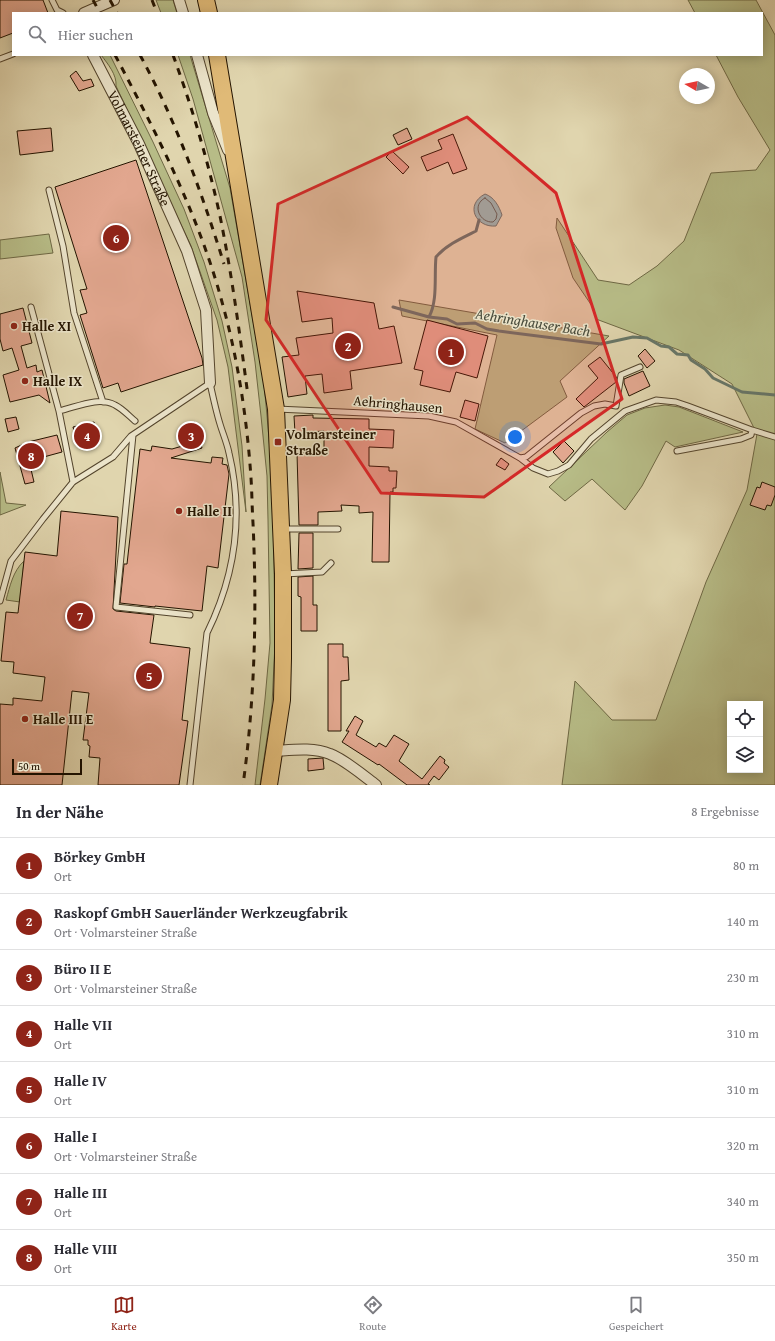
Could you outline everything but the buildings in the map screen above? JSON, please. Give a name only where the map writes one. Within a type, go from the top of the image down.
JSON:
[{"type":"main road","points":[[206,0],[209,12]]},
{"type":"main road","points":[[217,56],[276,409],[283,574],[282,700],[269,785]]},
{"type":"street","points":[[86,12],[114,0]]},
{"type":"street","points":[[179,0],[183,12]]},
{"type":"street","name":"Volmarsteiner Straße","points":[[94,56],[139,144],[187,251],[206,310],[210,383]]},
{"type":"street","points":[[197,56],[213,113],[236,170]]},
{"type":"street","points":[[274,751],[308,749],[330,754],[353,768],[376,785]]},
{"type":"lane","points":[[52,0],[57,10],[61,12]]},
{"type":"lane","points":[[0,59],[12,54]]},
{"type":"lane","points":[[50,190],[63,246],[74,313],[103,402]]},
{"type":"lane","points":[[31,307],[60,411],[73,482]]},
{"type":"lane","points":[[520,458],[526,457],[581,413],[594,406],[605,404],[616,406],[621,375],[640,367]]},
{"type":"lane","points":[[0,601],[11,561],[73,482],[113,457],[133,435],[210,383],[219,423],[229,453],[234,479],[237,520],[234,549],[227,584],[207,634],[190,785]]},
{"type":"lane","name":"Aehringhausen","points":[[276,409],[429,416],[456,422],[520,458],[533,468],[548,474],[569,465],[591,439],[625,411],[656,400],[676,402],[775,437]]},
{"type":"lane","points":[[60,411],[97,401],[115,405],[135,422]]},
{"type":"lane","points":[[677,451],[741,438],[751,435],[752,430]]},
{"type":"lane","points":[[133,435],[116,606],[190,615]]},
{"type":"lane","points":[[281,529],[338,529]]},
{"type":"lane","points":[[283,574],[322,572],[331,563]]},
{"type":"highlighted area","points":[[467,117],[556,193],[622,399],[484,497],[381,493],[266,320],[278,204]]},
{"type":"green space","points":[[156,0],[173,0],[177,12],[161,12]]},
{"type":"green space","points":[[688,0],[756,0],[763,12],[694,12]]},
{"type":"green space","points":[[763,13],[775,35],[775,785],[562,785],[575,681],[612,720],[656,720],[706,582],[747,490],[757,434],[732,384],[679,350],[596,319],[594,309],[573,278],[556,228],[557,218],[598,280],[629,285],[657,266],[684,241],[711,173],[756,170],[770,150],[738,97],[717,56],[763,56]]},
{"type":"green space","points":[[102,56],[110,56],[184,209],[204,262],[222,321],[232,367],[242,446],[246,512],[228,367],[217,320],[191,246],[116,86],[114,74]]},
{"type":"green space","points":[[178,56],[190,56],[230,188],[264,384],[273,485],[275,643],[272,705],[260,785],[255,785],[270,643],[267,476],[255,362],[242,277],[193,99]]},
{"type":"green space","points":[[49,234],[53,253],[0,259],[0,240]]},
{"type":"green space","points":[[399,300],[609,336],[560,381],[567,397],[505,443],[475,429],[497,335],[402,316]]},
{"type":"green space","points":[[665,405],[679,407],[743,432],[675,447],[666,441],[642,486],[625,510],[592,479],[565,501],[549,487],[627,415],[645,408]]},
{"type":"green space","points":[[0,472],[6,503],[26,505],[0,515]]},
{"type":"green space","points":[[24,561],[20,602],[6,600],[17,569]]},
{"type":"water","points":[[485,194],[496,202],[502,215],[496,226],[489,226],[483,223],[478,220],[475,215],[475,204]]},
{"type":"waterway","points":[[429,317],[435,296],[436,257],[449,245],[476,231],[479,220]]},
{"type":"waterway","name":"Aehringhauser Bach","points":[[393,307],[429,317],[447,319],[457,324],[475,323],[487,329],[601,344],[633,337],[647,338],[661,346],[669,347],[677,354],[688,355],[691,360],[705,369],[713,378],[742,392],[775,395]]},
{"type":"railway","points":[[93,0],[99,12]]},
{"type":"railway","points":[[110,0],[116,12]]},
{"type":"railway","points":[[152,0],[157,12]]},
{"type":"railway","points":[[116,56],[161,145],[189,207],[213,270],[228,324],[237,367],[244,411],[252,489],[255,589],[254,654],[250,720],[243,785]]},
{"type":"railway","points":[[141,56],[177,131],[207,211],[224,264]]},
{"type":"railway","points":[[173,56],[199,134],[220,216],[232,283],[248,396]]},
{"type":"place","name":"Halle I","points":[[116,238]]},
{"type":"place","name":"Halle XI","points":[[14,326]]},
{"type":"place","name":"Raskopf GmbH Sauerländer Werkzeugfabrik","points":[[348,346]]},
{"type":"place","name":"Börkey GmbH","points":[[451,352]]},
{"type":"place","name":"Halle IX","points":[[25,381]]},
{"type":"place","name":"Halle VII","points":[[87,436]]},
{"type":"place","name":"Büro II E","points":[[191,436]]},
{"type":"place","name":"Volmarsteiner Straße","points":[[278,442]]},
{"type":"place","name":"Halle VIII","points":[[31,456]]},
{"type":"place","name":"Halle II","points":[[179,511]]},
{"type":"place","name":"Halle III","points":[[80,616]]},
{"type":"place","name":"Halle IV","points":[[149,676]]},
{"type":"place","name":"Halle III E","points":[[25,719]]}]
